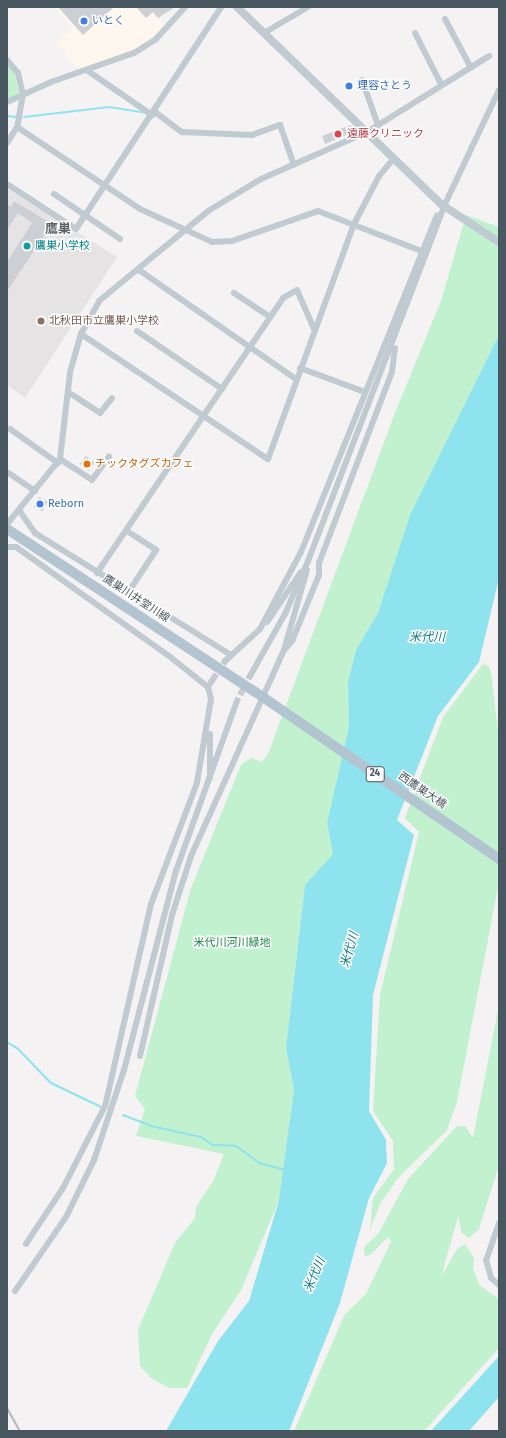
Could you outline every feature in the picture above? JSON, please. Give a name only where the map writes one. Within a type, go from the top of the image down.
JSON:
[{"type":"main road","name":"鷹巣川井堂川線","points":[[7,529],[251,689]]},
{"type":"main road","name":"西鷹巣大橋","points":[[251,689],[499,859]]},
{"type":"street","points":[[7,102],[23,94],[134,53],[156,39],[185,7]]},
{"type":"street","points":[[7,184],[76,229],[153,114],[221,7]]},
{"type":"street","points":[[237,7],[445,207],[499,242]]},
{"type":"street","points":[[264,33],[308,7]]},
{"type":"street","points":[[446,19],[471,68]]},
{"type":"street","points":[[415,33],[441,84]]},
{"type":"street","points":[[7,524],[59,461],[68,392],[81,334],[92,308],[139,270],[184,230],[234,194],[367,132],[441,84],[471,68],[489,56]]},
{"type":"street","points":[[7,60],[18,73],[23,94],[17,127],[7,143]]},
{"type":"street","points":[[88,71],[182,132],[252,135],[280,124],[294,165]]},
{"type":"street","points":[[362,80],[378,125]]},
{"type":"street","points":[[260,629],[301,552],[421,251],[445,207],[499,90]]},
{"type":"street","points":[[17,127],[104,187],[159,220],[223,243],[318,211],[421,251]]},
{"type":"street","points":[[81,334],[268,460],[314,329],[354,224],[379,176],[394,158]]},
{"type":"street","points":[[54,194],[120,239]]},
{"type":"street","points":[[250,676],[285,614],[308,561],[396,338],[445,207]]},
{"type":"street","points":[[139,270],[251,346],[296,379]]},
{"type":"street","points":[[97,573],[127,531],[202,416],[222,389],[283,298],[297,290],[314,329]]},
{"type":"street","points":[[234,293],[270,317]]},
{"type":"street","points":[[137,331],[222,389]]},
{"type":"street","points":[[284,650],[292,641],[319,574],[319,563],[392,372],[396,338]]},
{"type":"street","points":[[300,368],[365,392]]},
{"type":"street","points":[[68,392],[100,413],[112,398]]},
{"type":"street","points":[[10,429],[59,461],[92,480],[109,457]]},
{"type":"street","points":[[7,472],[35,491]]},
{"type":"street","points":[[19,510],[35,533],[128,593],[231,655]]},
{"type":"street","points":[[127,531],[156,550],[128,593]]},
{"type":"street","points":[[7,547],[16,547],[28,555],[208,687]]},
{"type":"street","points":[[225,660],[260,629],[308,561]]},
{"type":"street","points":[[140,1056],[172,915],[191,856],[284,650],[308,561]]},
{"type":"street","points":[[210,785],[210,722],[208,687],[213,679]]},
{"type":"street","points":[[15,1292],[66,1217],[94,1160],[124,1070],[176,871],[210,785],[236,703]]},
{"type":"street","points":[[26,1244],[63,1188],[105,1106],[151,904],[194,795],[210,722]]},
{"type":"street","points":[[499,1222],[486,1260],[490,1278],[499,1284]]},
{"type":"shaded area","points":[[54,7],[161,7],[153,13],[165,27],[132,52],[80,71],[56,43],[73,28]]},
{"type":"shaded area","name":"北秋田市立鷹巣小学校","points":[[7,188],[117,257],[25,398],[7,385]]},
{"type":"green space","points":[[7,64],[14,71],[19,93],[7,99]]},
{"type":"green space","name":"米代川河川緑地","points":[[466,215],[499,227],[499,335],[460,417],[378,613],[356,650],[348,682],[349,727],[327,823],[333,854],[305,885],[286,1048],[294,1090],[280,1198],[241,1290],[212,1334],[187,1388],[169,1388],[151,1378],[140,1366],[138,1330],[175,1243],[195,1218],[196,1207],[213,1181],[224,1154],[136,1136],[145,1109],[135,1096],[191,888],[241,765],[251,758],[262,762],[268,754],[396,410],[441,301]]},
{"type":"green space","points":[[483,664],[489,666],[492,679],[499,740],[499,882],[457,1102],[447,1130],[398,1178],[380,1204],[370,1230],[373,1198],[394,1169],[393,1141],[373,1111],[380,995],[419,832],[405,818],[443,717]]},
{"type":"green space","points":[[499,1005],[499,1165],[479,1229],[469,1238],[462,1233],[458,1217],[441,1277],[457,1249],[465,1244],[474,1258],[473,1268],[480,1286],[499,1299],[499,1348],[424,1431],[294,1431],[345,1314],[366,1294],[391,1242],[388,1237],[370,1255],[365,1256],[364,1247],[378,1234],[408,1179],[457,1126],[465,1126],[473,1138]]},
{"type":"water","name":"米代川","points":[[499,335],[499,578],[479,662],[438,716],[397,820],[414,835],[373,995],[369,1111],[386,1140],[387,1163],[369,1198],[340,1303],[289,1431],[166,1431],[218,1341],[249,1301],[279,1200],[294,1090],[286,1048],[305,885],[333,854],[327,823],[349,727],[348,682],[356,650],[378,613],[411,513]]},
{"type":"water","points":[[499,1356],[499,1397],[469,1431],[431,1431]]},
{"type":"building","name":"いとく","points":[[58,7],[114,7],[83,35]]},
{"type":"building","points":[[136,7],[175,7],[158,18],[153,12],[146,18]]},
{"type":"building","name":"遠藤クリニック","points":[[351,125],[353,132],[325,144],[322,136]]},
{"type":"building","name":"鷹巣小学校","points":[[14,201],[52,224],[7,291],[7,262],[32,223],[18,213],[7,230],[7,204],[11,207]]},
{"type":"building","name":"チックタグズカフェ","points":[[86,456],[95,463],[89,471],[80,464]]},
{"type":"building","name":"Reborn","points":[[39,497],[48,502],[42,511],[34,507]]},
{"type":"waterway","points":[[24,117],[109,107],[145,113]]},
{"type":"waterway","points":[[7,116],[16,117]]},
{"type":"waterway","points":[[7,1042],[18,1049],[51,1083],[101,1107]]},
{"type":"waterway","points":[[123,1115],[151,1126],[201,1137],[213,1145],[236,1146],[259,1163],[285,1170]]},
{"type":"tunnel","points":[[213,679],[225,661]]},
{"type":"tunnel","points":[[236,703],[250,676]]},
{"type":"railway","points":[[7,1408],[20,1431]]},
{"type":"place","name":"いとく","points":[[84,21]]},
{"type":"place","name":"理容さとう","points":[[349,86]]},
{"type":"place","name":"遠藤クリニック","points":[[338,134]]},
{"type":"place","name":"鷹巣小学校","points":[[27,246]]},
{"type":"place","name":"北秋田市立鷹巣小学校","points":[[41,321]]},
{"type":"place","name":"チックタグズカフェ","points":[[87,464]]},
{"type":"place","name":"Reborn","points":[[40,504]]},
{"type":"district","name":"鷹巣","points":[[58,229]]}]
